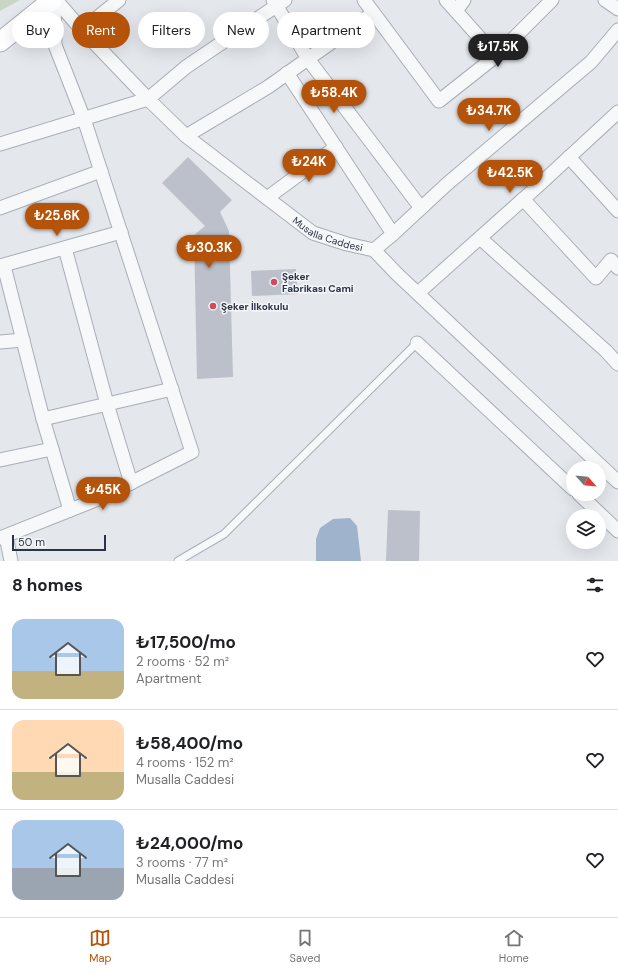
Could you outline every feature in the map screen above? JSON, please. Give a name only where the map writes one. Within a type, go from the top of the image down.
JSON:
[{"type":"street","name":"Musalla Caddesi","points":[[54,0],[72,19]]},
{"type":"street","points":[[0,42],[54,0]]},
{"type":"street","points":[[10,561],[3,537],[103,497],[192,452],[84,118],[55,45],[54,0]]},
{"type":"street","points":[[104,12],[119,0]]},
{"type":"street","points":[[364,0],[373,12]]},
{"type":"street","points":[[446,0],[496,56]]},
{"type":"street","points":[[456,11],[464,0]]},
{"type":"street","points":[[375,14],[440,101],[496,56],[552,0]]},
{"type":"street","points":[[605,0],[618,9]]},
{"type":"street","points":[[0,144],[148,99],[186,67],[278,2],[308,59],[421,208]]},
{"type":"street","points":[[374,250],[447,184],[591,62],[618,30]]},
{"type":"street","name":"Musalla Caddesi","points":[[99,48],[186,136],[313,233],[347,244],[374,250],[618,482]]},
{"type":"street","points":[[186,136],[268,87],[324,48]]},
{"type":"street","points":[[287,73],[393,234]]},
{"type":"street","points":[[418,293],[618,112]]},
{"type":"street","points":[[267,198],[336,147]]},
{"type":"street","points":[[569,157],[618,211]]},
{"type":"street","points":[[0,208],[101,171]]},
{"type":"street","points":[[523,199],[596,278],[611,260],[618,268]]},
{"type":"street","points":[[70,510],[43,419],[2,266],[121,232]]},
{"type":"street","points":[[480,238],[606,351],[618,364]]},
{"type":"street","points":[[65,248],[107,404],[131,483]]},
{"type":"street","points":[[0,342],[23,340]]},
{"type":"street","points":[[417,343],[566,482]]},
{"type":"street","points":[[43,419],[172,389]]},
{"type":"street","points":[[0,460],[52,448]]},
{"type":"street","points":[[586,501],[618,531]]},
{"type":"lane","points":[[178,561],[224,534],[417,343]]},
{"type":"green space","points":[[0,0],[20,0],[0,11]]},
{"type":"water","points":[[350,518],[357,526],[361,561],[316,561],[316,539],[320,528],[333,519]]},
{"type":"building","name":"Şeker İlkokulu","points":[[188,157],[232,200],[220,212],[229,231],[233,377],[197,379],[194,235],[205,226],[162,183]]},
{"type":"building","name":"Şeker Fabrikası Cami","points":[[296,269],[298,294],[252,296],[251,271]]},
{"type":"building","points":[[388,510],[420,511],[419,561],[386,561]]},
{"type":"place","name":"Şeker Fabrikası Cami","points":[[274,282]]},
{"type":"place","name":"Şeker İlkokulu","points":[[213,306]]}]
